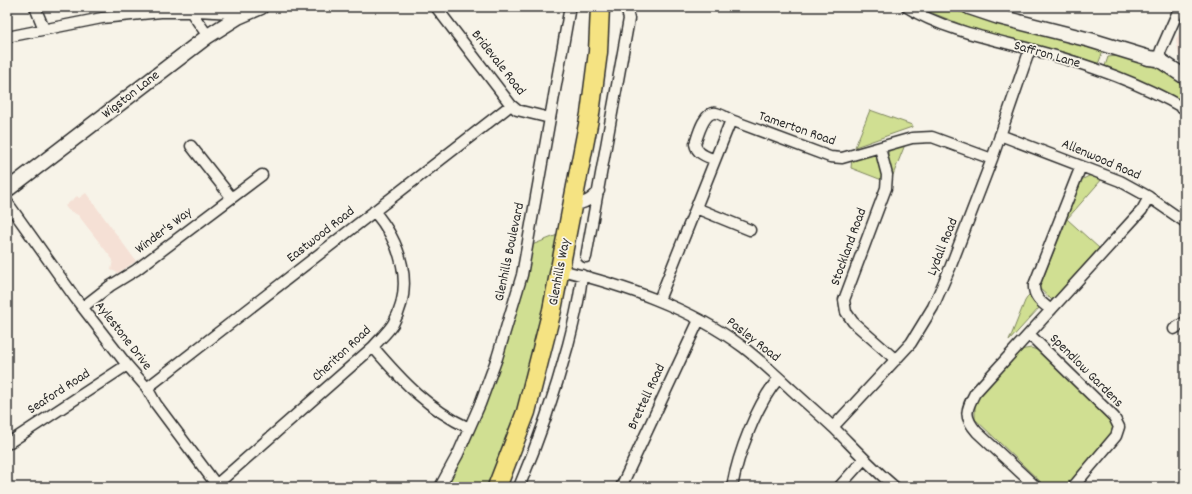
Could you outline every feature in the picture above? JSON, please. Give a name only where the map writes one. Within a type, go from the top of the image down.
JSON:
[{"type":"highway","name":"Glenhills Way","points":[[497,487],[526,412],[546,338],[561,270],[590,114],[598,52],[600,7]]},
{"type":"highway","name":"Glenhills Way","points":[[598,52],[611,7]]},
{"type":"street","points":[[35,7],[44,29]]},
{"type":"street","name":"Wigston Lane","points":[[7,190],[208,36],[238,17],[261,7]]},
{"type":"street","name":"Bridevale Road","points":[[436,7],[511,105],[517,110],[550,118]]},
{"type":"street","points":[[586,257],[629,19],[627,11],[624,7]]},
{"type":"street","name":"Saffron Lane","points":[[906,7],[936,21],[987,39],[1030,49],[1106,72],[1163,96],[1185,109]]},
{"type":"street","name":"Saffron Lane","points":[[969,7],[999,17],[1090,40],[1149,58],[1158,59],[1185,78]]},
{"type":"street","points":[[1158,59],[1180,7]]},
{"type":"street","points":[[7,37],[102,18],[161,12],[197,11],[232,13],[238,17]]},
{"type":"street","points":[[191,12],[198,19],[208,36]]},
{"type":"street","name":"Glenhills Boulevard","points":[[440,487],[458,454],[480,404],[497,358],[522,275],[569,12]]},
{"type":"street","name":"Lydall Road","points":[[833,427],[911,342],[933,307],[950,268],[992,159],[1030,49]]},
{"type":"street","name":"Eastwood Road","points":[[147,388],[511,105]]},
{"type":"street","name":"Tamerton Road","points":[[715,160],[700,154],[695,147],[695,144],[704,120],[711,114],[716,113],[830,157],[842,158],[912,138],[927,137],[992,159]]},
{"type":"street","points":[[659,300],[731,120]]},
{"type":"street","name":"Allenwood Road","points":[[1000,134],[1120,181],[1185,222]]},
{"type":"street","points":[[190,146],[231,197]]},
{"type":"street","name":"Stockland Road","points":[[880,148],[887,175],[886,188],[844,300],[846,312],[853,322],[896,360]]},
{"type":"street","points":[[1051,310],[1035,295],[1034,285],[1081,166]]},
{"type":"street","name":"Winder's Way","points":[[83,307],[110,286],[136,270],[262,175]]},
{"type":"street","points":[[573,205],[580,205],[589,201],[599,191]]},
{"type":"street","name":"Spendlow Gardens","points":[[1036,487],[969,423],[967,413],[969,405],[975,393],[1142,210],[1149,198]]},
{"type":"street","name":"Aylestone Drive","points":[[7,202],[83,307],[127,365],[147,388],[156,404],[217,486]]},
{"type":"street","points":[[696,208],[750,230]]},
{"type":"street","name":"Cheriton Road","points":[[217,486],[373,347],[392,324],[402,303],[404,281],[400,258],[393,238],[386,224],[374,211]]},
{"type":"street","name":"Pasley Road","points":[[561,270],[582,275],[659,300],[723,333],[744,348],[779,378],[833,427],[864,459],[895,487]]},
{"type":"street","points":[[519,487],[536,448],[552,403],[570,338],[582,275]]},
{"type":"street","name":"Brettell Road","points":[[621,487],[699,320]]},
{"type":"street","points":[[1174,329],[1185,322]]},
{"type":"street","name":"Spendlow Gardens","points":[[1029,334],[1114,417],[1119,426],[1116,436],[1073,487]]},
{"type":"street","points":[[373,347],[395,374],[420,398],[436,410],[469,428]]},
{"type":"street","name":"Seaford Road","points":[[7,444],[127,365]]},
{"type":"street","points":[[732,487],[735,471],[747,435],[770,388],[779,378]]},
{"type":"street","points":[[839,487],[864,459]]},
{"type":"shaded area","points":[[1185,19],[1185,59],[1179,56],[1176,40]]},
{"type":"shaded area","points":[[86,193],[136,261],[118,273],[111,270],[113,260],[78,215],[68,210],[65,206],[77,196],[79,198]]},
{"type":"green space","points":[[917,7],[941,7],[1104,49],[1098,64],[1067,53],[978,31]]},
{"type":"green space","points":[[1117,56],[1160,69],[1185,84],[1185,104],[1139,80],[1105,66],[1108,57]]},
{"type":"green space","points":[[870,110],[912,125],[912,127],[855,147]]},
{"type":"green space","points":[[906,142],[893,175],[890,174],[888,153],[894,147]]},
{"type":"green space","points":[[872,154],[879,158],[882,165],[882,180],[851,168],[852,158]]},
{"type":"green space","points":[[1093,174],[1103,178],[1067,219],[1065,217],[1079,181]]},
{"type":"green space","points":[[1067,219],[1099,248],[1052,300],[1039,288]]},
{"type":"green space","points":[[560,234],[528,385],[491,487],[455,487],[449,484],[469,437],[532,245]]},
{"type":"green space","points":[[1029,295],[1040,307],[1009,341],[1025,301]]},
{"type":"green space","points":[[1031,348],[1037,350],[1112,418],[1114,426],[1111,438],[1067,487],[1046,487],[975,419],[975,405],[978,398],[1020,350]]}]
